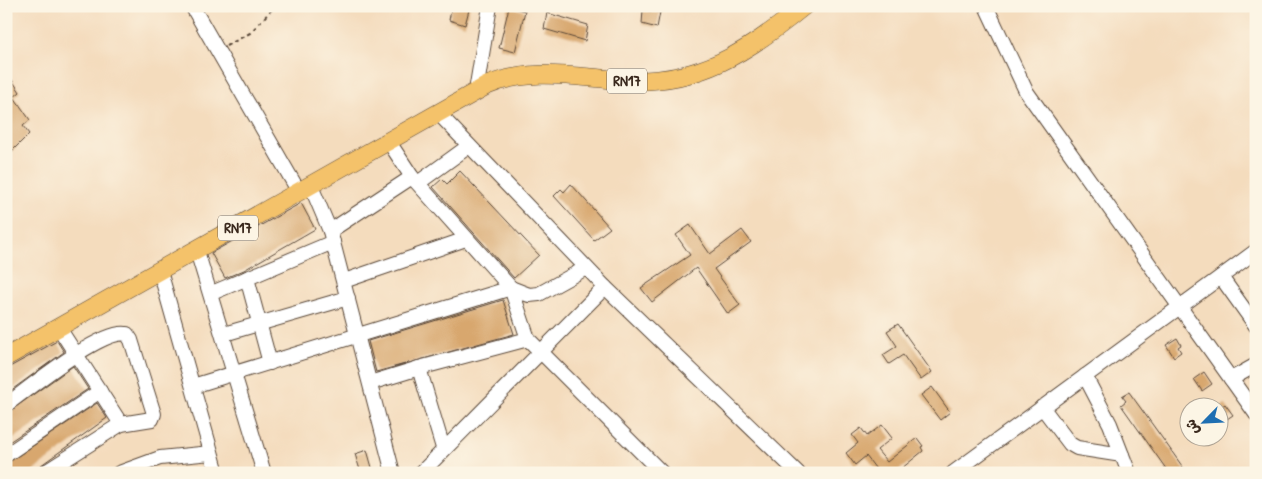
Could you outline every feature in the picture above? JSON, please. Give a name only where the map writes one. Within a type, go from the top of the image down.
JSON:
[{"type":"main road","name":"RN17","points":[[6,357],[160,272],[439,114],[476,91],[505,79],[535,74],[634,81],[662,80],[692,74],[733,57],[758,42],[804,6]]},
{"type":"main road","points":[[6,342],[36,342]]},
{"type":"street","points":[[192,6],[218,51],[305,189],[331,237],[393,473]]},
{"type":"street","points":[[476,91],[490,6]]},
{"type":"street","points":[[986,6],[1026,91],[1256,414]]},
{"type":"street","points":[[439,114],[586,268],[798,473]]},
{"type":"street","points":[[389,142],[415,180],[511,288],[528,338],[540,353],[661,472]]},
{"type":"street","points":[[212,293],[331,237],[469,146]]},
{"type":"street","points":[[344,281],[466,238]]},
{"type":"street","points":[[197,251],[212,293],[264,473]]},
{"type":"street","points":[[953,473],[1256,251]]},
{"type":"street","points":[[192,386],[358,337],[511,288],[529,295],[539,294],[586,268]]},
{"type":"street","points":[[160,272],[217,473]]},
{"type":"street","points":[[1221,277],[1256,326]]},
{"type":"street","points":[[246,278],[270,363]]},
{"type":"street","points":[[421,473],[443,448],[605,287]]},
{"type":"street","points":[[224,334],[348,298]]},
{"type":"street","points":[[60,328],[121,424]]},
{"type":"street","points":[[6,405],[76,355],[114,334],[127,334],[131,340],[154,417],[150,421],[121,424],[44,473]]},
{"type":"street","points":[[370,383],[528,338]]},
{"type":"street","points":[[1231,379],[1256,364]]},
{"type":"street","points":[[420,368],[443,448]]},
{"type":"street","points":[[1084,376],[1110,424],[1129,473]]},
{"type":"street","points":[[6,455],[100,390]]},
{"type":"street","points":[[1042,407],[1064,439],[1070,444],[1084,449],[1122,455]]},
{"type":"street","points":[[119,473],[142,469],[160,458],[212,453]]},
{"type":"path","points":[[218,51],[250,33],[275,6]]},
{"type":"building","points":[[452,6],[470,6],[465,25],[449,20]]},
{"type":"building","points":[[509,7],[525,11],[515,52],[499,48]]},
{"type":"building","points":[[643,10],[660,12],[657,28],[642,24]]},
{"type":"building","points":[[547,13],[588,25],[585,41],[544,29]]},
{"type":"building","points":[[6,71],[20,92],[14,97],[30,120],[23,126],[29,134],[6,157]]},
{"type":"building","points":[[460,171],[539,255],[514,278],[433,187],[442,179],[447,184]]},
{"type":"building","points":[[571,184],[610,228],[594,240],[554,196],[561,189],[564,192]]},
{"type":"building","points":[[301,203],[315,229],[244,270],[225,278],[211,253]]},
{"type":"building","points":[[690,225],[710,254],[742,230],[751,242],[714,269],[740,305],[728,314],[696,268],[652,302],[641,288],[690,255],[676,235]]},
{"type":"building","points":[[503,300],[514,334],[376,372],[368,341]]},
{"type":"building","points":[[898,324],[932,372],[921,380],[903,355],[889,364],[883,355],[897,346],[887,331]]},
{"type":"building","points":[[1177,338],[1181,345],[1178,347],[1181,352],[1174,357],[1166,345]]},
{"type":"building","points":[[57,341],[64,352],[6,394],[6,369]]},
{"type":"building","points":[[73,366],[88,389],[6,444],[6,414]]},
{"type":"building","points":[[1204,372],[1212,384],[1202,391],[1194,379]]},
{"type":"building","points":[[932,387],[950,412],[940,420],[921,395]]},
{"type":"building","points":[[1129,392],[1187,473],[1169,473],[1121,405],[1126,401],[1122,396]]},
{"type":"building","points":[[97,403],[107,418],[30,473],[6,473],[6,464]]},
{"type":"building","points":[[882,425],[892,438],[877,450],[887,462],[917,438],[923,446],[921,447],[923,451],[896,473],[879,473],[866,456],[855,465],[846,453],[858,443],[852,435],[861,428],[867,436]]},
{"type":"building","points":[[367,450],[373,471],[361,473],[355,454]]}]
